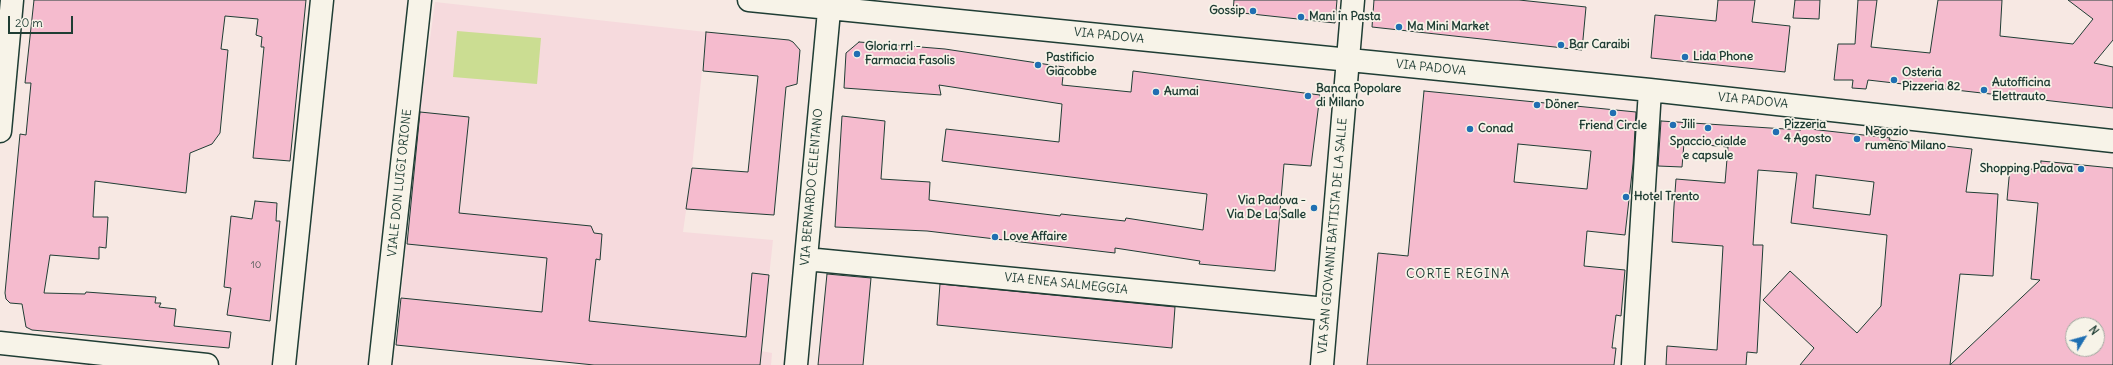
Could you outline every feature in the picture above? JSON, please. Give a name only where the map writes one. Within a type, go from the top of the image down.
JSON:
[{"type":"street","points":[[0,131],[12,0]]},
{"type":"street","points":[[284,365],[322,0]]},
{"type":"street","name":"VIALE DON LUIGI ORIONE","points":[[380,365],[420,0]]},
{"type":"street","name":"VIA PADOVA","points":[[749,0],[829,4],[1347,60],[1650,90],[2113,141]]},
{"type":"street","name":"VIA SAN GIOVANNI BATTISTA DE LA SALLE","points":[[1322,365],[1353,0]]},
{"type":"street","name":"VIA BERNARDO CELENTANO","points":[[796,365],[829,4]]},
{"type":"street","points":[[1633,365],[1650,90]]},
{"type":"street","name":"VIA ENEA SALMEGGIA","points":[[806,259],[1326,309]]},
{"type":"street","points":[[0,342],[208,365]]},
{"type":"shaded area","points":[[435,2],[706,32],[692,168],[683,232],[773,240],[761,351],[772,353],[771,365],[594,365],[396,345],[420,112]]},
{"type":"green space","points":[[457,31],[541,38],[537,84],[453,77]]},
{"type":"building","points":[[34,0],[306,0],[290,161],[253,158],[264,47],[261,47],[262,37],[256,35],[258,19],[225,16],[221,49],[228,50],[220,133],[212,144],[190,153],[186,193],[95,181],[93,217],[108,217],[106,248],[99,247],[99,259],[50,255],[44,293],[85,294],[86,292],[156,297],[155,303],[161,303],[159,307],[176,309],[174,326],[231,332],[229,348],[32,330],[26,327],[22,304],[10,303],[6,299],[5,293],[20,134],[26,135],[31,83],[25,83]]},
{"type":"building","points":[[1234,0],[1337,0],[1335,23],[1233,12]]},
{"type":"building","points":[[1374,0],[1519,0],[1586,7],[1582,50],[1372,27]]},
{"type":"building","points":[[1718,0],[1755,0],[1752,22],[1790,26],[1785,72],[1651,58],[1655,15],[1716,21]]},
{"type":"building","points":[[1795,0],[1820,0],[1819,19],[1793,18]]},
{"type":"building","points":[[1858,0],[1877,0],[1871,47],[1930,53],[1938,0],[2002,0],[2000,36],[2073,44],[2093,19],[2068,0],[2113,0],[2113,40],[2094,63],[2113,67],[2113,108],[1868,80],[1866,89],[1852,88],[1853,80],[1834,80],[1838,44],[1855,44]]},
{"type":"building","points":[[706,32],[789,40],[793,42],[800,50],[797,84],[786,87],[774,215],[686,209],[692,168],[748,172],[758,76],[703,71]]},
{"type":"building","points":[[859,42],[945,49],[1064,67],[1062,85],[1131,92],[1133,71],[1320,95],[1311,166],[1284,164],[1275,271],[1199,264],[1200,261],[1115,248],[1115,253],[927,231],[835,227],[842,116],[885,121],[881,179],[930,182],[929,200],[1060,216],[1061,214],[1125,221],[1126,218],[1203,230],[1207,194],[942,161],[946,129],[1059,142],[1062,104],[939,85],[941,95],[844,88],[846,53]]},
{"type":"building","points":[[1424,91],[1636,112],[1633,164],[1625,235],[1587,231],[1584,266],[1625,270],[1621,316],[1616,315],[1612,348],[1616,348],[1614,365],[1367,365],[1378,253],[1408,256]],"holes":[[[1518,144],[1591,151],[1587,189],[1514,182]]]},
{"type":"building","points":[[420,112],[469,117],[459,213],[591,226],[594,233],[602,234],[600,260],[596,259],[589,321],[746,337],[752,273],[769,275],[760,365],[594,365],[396,345],[401,298],[542,312],[547,258],[407,244]]},
{"type":"building","points":[[1661,121],[1801,130],[1801,128],[1972,149],[1966,192],[1998,194],[1993,276],[1960,274],[1950,365],[1800,365],[1814,348],[1763,300],[1790,271],[1857,333],[1881,306],[1887,235],[1791,223],[1797,173],[1758,170],[1753,245],[1763,245],[1757,353],[1747,352],[1746,365],[1666,365],[1667,346],[1717,350],[1723,246],[1672,242],[1676,179],[1725,183],[1728,147],[1684,143],[1682,167],[1658,166]],"holes":[[[1816,175],[1874,182],[1870,215],[1813,208]]]},
{"type":"building","points":[[2041,161],[2113,168],[2113,365],[1950,365],[2040,280],[2031,279],[2038,203],[2007,200],[2010,167],[2040,170]]},
{"type":"building","points":[[255,201],[277,203],[276,221],[280,221],[270,321],[227,315],[231,288],[224,287],[231,216],[252,219]]},
{"type":"building","points":[[827,274],[871,278],[863,365],[818,365]]},
{"type":"building","points":[[940,284],[1175,307],[1172,348],[937,325]]},
{"type":"place","name":"Gossip","points":[[1253,11]]},
{"type":"place","name":"Mani in Pasta","points":[[1301,17]]},
{"type":"place","name":"Ma Mini Market","points":[[1399,27]]},
{"type":"place","name":"Bar Caraibi","points":[[1561,45]]},
{"type":"place","name":"Gloria rrl - Farmacia Fasolis","points":[[857,54]]},
{"type":"place","name":"Lida Phone","points":[[1685,57]]},
{"type":"place","name":"Pastificio Giacobbe","points":[[1038,65]]},
{"type":"place","name":"Osteria Pizzeria 82","points":[[1894,80]]},
{"type":"place","name":"Autofficina Elettrauto","points":[[1984,90]]},
{"type":"place","name":"Aumai","points":[[1156,92]]},
{"type":"place","name":"Banca Popolare di Milano","points":[[1308,96]]},
{"type":"place","name":"Döner","points":[[1537,105]]},
{"type":"place","name":"Friend Circle","points":[[1613,113]]},
{"type":"place","name":"Jili","points":[[1673,125]]},
{"type":"place","name":"Spaccio cialde e capsule","points":[[1708,128]]},
{"type":"place","name":"Conad","points":[[1470,129]]},
{"type":"place","name":"Pizzeria 4 Agosto","points":[[1776,132]]},
{"type":"place","name":"Negozio rumeno Milano","points":[[1857,139]]},
{"type":"place","name":"Shopping Padova","points":[[2081,169]]},
{"type":"place","name":"Hotel Trento","points":[[1626,197]]},
{"type":"place","name":"Via Padova - Via De La Salle","points":[[1314,208]]},
{"type":"place","name":"Love Affaire","points":[[995,237]]},
{"type":"district","name":"CORTE REGINA","points":[[1458,274]]}]
